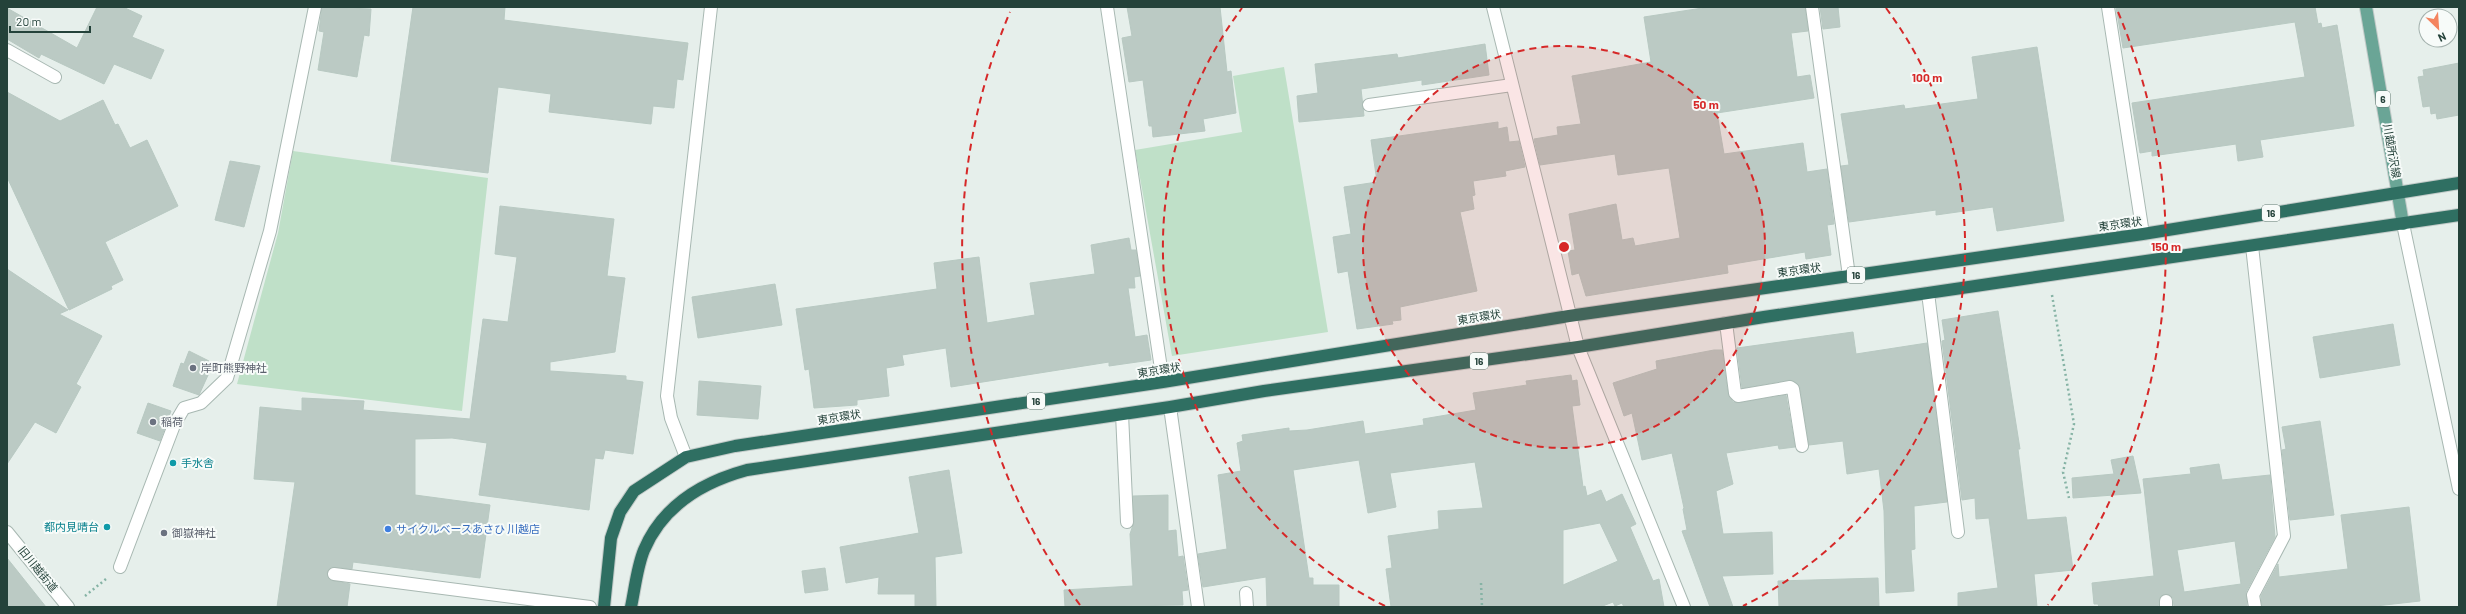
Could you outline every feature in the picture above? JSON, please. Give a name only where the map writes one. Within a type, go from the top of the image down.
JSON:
[{"type":"highway","name":"東京環状","points":[[604,607],[611,538],[620,512],[634,491],[686,457],[735,446],[1163,382],[1569,316],[2143,234],[2459,183]]},
{"type":"highway","name":"16","points":[[632,607],[644,550],[654,531],[672,507],[696,490],[722,477],[747,470],[1170,408],[1264,391],[1578,347],[1726,323],[2459,215]]},
{"type":"main road","name":"川越所沢線","points":[[2366,7],[2399,192],[2403,224]]},
{"type":"street","points":[[120,567],[174,425],[184,408],[201,403],[227,378],[270,230],[315,7]]},
{"type":"street","points":[[686,457],[671,418],[667,396],[711,7]]},
{"type":"street","points":[[1107,7],[1163,382]]},
{"type":"street","points":[[1493,7],[1569,316],[1578,347],[1684,607]]},
{"type":"street","points":[[1812,7],[1850,276]]},
{"type":"street","points":[[2108,7],[2143,234]]},
{"type":"street","points":[[7,50],[55,77]]},
{"type":"street","points":[[1369,105],[1512,85]]},
{"type":"street","points":[[2403,224],[2459,489]]},
{"type":"street","points":[[2252,246],[2284,536],[2253,595],[2255,607]]},
{"type":"street","points":[[1928,293],[1958,532]]},
{"type":"street","points":[[1726,323],[1735,393],[1738,396],[1790,386],[1793,389],[1802,446]]},
{"type":"street","points":[[1170,408],[1198,607]]},
{"type":"street","points":[[1122,414],[1127,522]]},
{"type":"street","name":"旧川越街道","points":[[7,532],[68,607]]},
{"type":"street","points":[[334,574],[590,607]]},
{"type":"street","points":[[1246,593],[1246,607]]},
{"type":"path","points":[[2052,294],[2074,424],[2063,472],[2069,498]]},
{"type":"path","points":[[83,598],[120,567]]},
{"type":"path","points":[[1481,583],[1482,607]]},
{"type":"green space","points":[[1284,67],[1328,332],[1172,356],[1135,150],[1242,132],[1233,76]]},
{"type":"green space","points":[[293,151],[488,178],[462,411],[237,384],[278,233]]},
{"type":"building","points":[[97,7],[123,7],[142,16],[132,37],[164,50],[151,79],[114,64],[104,84],[41,54],[39,58],[7,39],[7,8],[77,48]]},
{"type":"building","points":[[322,7],[371,9],[369,36],[364,35],[357,77],[318,70],[324,32],[319,31]]},
{"type":"building","points":[[413,7],[505,7],[504,20],[688,43],[683,80],[677,79],[674,108],[653,106],[651,124],[549,112],[551,94],[498,87],[488,173],[391,161]]},
{"type":"building","points":[[1127,7],[1220,7],[1227,72],[1231,71],[1236,113],[1203,119],[1205,131],[1153,137],[1152,126],[1149,126],[1143,80],[1129,82],[1122,38],[1132,36]]},
{"type":"building","points":[[1709,7],[1805,7],[1808,31],[1791,33],[1797,77],[1810,75],[1814,98],[1717,113],[1724,154],[1803,143],[1807,172],[1827,169],[1834,224],[1827,225],[1831,255],[1806,259],[1805,252],[1727,265],[1728,273],[1586,296],[1579,273],[1572,275],[1568,251],[1575,250],[1569,214],[1616,204],[1622,240],[1633,238],[1635,246],[1680,238],[1669,168],[1618,175],[1615,154],[1540,165],[1534,139],[1558,135],[1557,127],[1581,124],[1572,76],[1651,62],[1644,17]]},
{"type":"building","points":[[1820,7],[1838,7],[1840,27],[1823,29]]},
{"type":"building","points":[[2116,7],[2315,7],[2318,24],[2321,23],[2322,28],[2337,25],[2354,126],[2260,140],[2263,157],[2238,161],[2236,144],[2152,156],[2152,151],[2140,153],[2132,103],[2305,77],[2295,22],[2123,48]]},
{"type":"building","points":[[1485,44],[1489,75],[1422,85],[1422,80],[1361,89],[1364,116],[1299,122],[1297,96],[1318,93],[1315,64],[1397,54],[1398,58]]},
{"type":"building","points":[[2037,47],[2064,221],[1997,231],[1993,207],[1936,215],[1936,210],[1849,222],[1841,166],[1849,165],[1841,114],[1904,105],[1905,109],[1978,99],[1972,57]]},
{"type":"building","points":[[2459,63],[2459,115],[2437,119],[2436,113],[2431,114],[2430,106],[2423,107],[2418,77],[2424,76],[2423,70]]},
{"type":"building","points":[[7,92],[60,121],[103,100],[115,125],[118,124],[130,148],[147,140],[178,206],[105,242],[123,280],[111,286],[112,289],[69,310],[7,177]]},
{"type":"building","points":[[1498,122],[1498,129],[1507,127],[1509,142],[1519,141],[1525,167],[1505,171],[1506,176],[1473,181],[1475,195],[1472,196],[1474,209],[1460,212],[1477,291],[1400,307],[1401,320],[1392,321],[1393,324],[1357,329],[1348,271],[1338,273],[1333,237],[1351,234],[1344,187],[1377,182],[1371,140]]},
{"type":"building","points":[[230,161],[260,166],[244,227],[215,220]]},
{"type":"building","points":[[500,206],[614,219],[607,276],[625,278],[615,352],[550,362],[550,371],[626,376],[626,380],[643,382],[633,454],[605,450],[603,459],[595,458],[589,510],[479,495],[487,443],[452,438],[415,439],[415,495],[490,505],[480,578],[353,562],[352,569],[331,567],[327,573],[330,580],[350,584],[347,607],[277,607],[295,482],[254,479],[260,407],[302,411],[302,398],[364,401],[363,410],[470,419],[483,319],[508,322],[517,257],[495,254]]},
{"type":"building","points":[[1129,238],[1131,250],[1136,250],[1140,276],[1134,277],[1135,288],[1128,288],[1135,337],[1147,335],[1151,360],[1109,366],[1109,362],[951,387],[946,348],[902,355],[904,365],[886,368],[889,396],[857,400],[857,405],[814,408],[809,369],[805,370],[796,309],[937,289],[934,263],[979,257],[987,323],[1035,315],[1030,283],[1095,274],[1091,245]]},
{"type":"building","points":[[7,269],[68,310],[59,314],[102,336],[76,384],[81,387],[56,433],[35,422],[7,464]]},
{"type":"building","points":[[775,284],[782,325],[698,338],[692,297]]},
{"type":"building","points":[[1998,311],[2020,449],[2018,449],[2027,520],[2066,517],[2073,570],[2034,574],[2037,607],[1958,607],[1958,593],[1998,588],[1989,518],[1976,519],[1975,498],[1962,500],[1942,341],[1945,340],[1942,320]]},
{"type":"building","points":[[2393,324],[2400,365],[2320,378],[2313,337]]},
{"type":"building","points":[[1853,332],[1856,354],[1927,343],[1947,502],[1914,506],[1915,549],[1911,550],[1914,591],[1886,593],[1884,511],[1879,469],[1847,474],[1843,441],[1809,445],[1800,388],[1794,381],[1789,380],[1742,388],[1737,348]]},
{"type":"building","points":[[1714,350],[1722,350],[1728,394],[1733,402],[1739,403],[1786,395],[1795,447],[1779,449],[1778,445],[1726,453],[1733,484],[1716,491],[1723,534],[1772,532],[1773,574],[1722,576],[1733,607],[1710,607],[1682,531],[1687,530],[1684,508],[1672,453],[1642,460],[1632,413],[1624,416],[1613,383],[1657,369],[1656,361]]},
{"type":"building","name":"岸町熊野神社","points":[[189,351],[209,361],[206,372],[209,373],[199,395],[173,386],[181,363],[184,364]]},
{"type":"building","points":[[1571,375],[1572,381],[1577,380],[1580,405],[1572,406],[1583,487],[1585,486],[1587,496],[1601,490],[1606,502],[1622,494],[1636,524],[1630,527],[1653,581],[1659,579],[1664,607],[1624,607],[1622,603],[1615,606],[1613,602],[1600,607],[1391,607],[1386,569],[1392,568],[1388,536],[1439,529],[1438,511],[1483,508],[1475,462],[1390,473],[1396,507],[1368,513],[1359,460],[1293,470],[1309,578],[1313,578],[1313,585],[1339,585],[1339,607],[1267,607],[1266,577],[1203,587],[1198,554],[1227,549],[1218,475],[1241,471],[1237,443],[1243,441],[1242,435],[1289,428],[1289,431],[1307,430],[1363,421],[1365,434],[1424,425],[1423,419],[1476,410],[1473,393],[1527,385],[1526,381]],"holes":[[[1600,523],[1618,561],[1563,585],[1563,530]]]},
{"type":"building","points":[[699,381],[761,386],[758,419],[697,415]]},
{"type":"building","points":[[148,403],[171,411],[160,441],[137,433]]},
{"type":"building","points":[[2320,421],[2334,515],[2290,520],[2282,450],[2286,449],[2282,427]]},
{"type":"building","points":[[2133,456],[2141,493],[2073,498],[2072,478],[2114,474],[2111,460]]},
{"type":"building","points":[[2219,464],[2222,480],[2270,475],[2275,537],[2246,592],[2247,607],[2174,607],[2173,598],[2166,594],[2160,597],[2158,607],[2099,607],[2098,604],[2094,604],[2092,583],[2154,576],[2143,479],[2191,474],[2190,468]],"holes":[[[2235,541],[2241,584],[2184,592],[2177,550]]]},
{"type":"building","points":[[949,470],[962,553],[935,557],[936,607],[915,607],[915,594],[878,594],[879,577],[846,583],[840,547],[919,533],[909,477]]},
{"type":"building","points":[[1168,495],[1168,531],[1176,530],[1178,557],[1183,556],[1188,590],[1182,591],[1183,605],[1065,607],[1064,590],[1133,586],[1130,534],[1134,522],[1133,496]]},
{"type":"building","points":[[2409,507],[2420,601],[2367,607],[2262,607],[2261,596],[2278,564],[2279,577],[2348,569],[2341,515]]},
{"type":"building","points":[[7,558],[46,607],[7,607]]},
{"type":"building","points":[[825,568],[828,590],[805,593],[802,571]]},
{"type":"building","points":[[1878,578],[1879,607],[1779,607],[1778,581]]},
{"type":"place","name":"岸町熊野神社","points":[[193,368]]},
{"type":"place","name":"稲荷","points":[[153,422]]},
{"type":"place","name":"手水舎","points":[[173,463]]},
{"type":"place","name":"都内見晴台","points":[[107,527]]},
{"type":"place","name":"サイクルベースあさひ 川越店","points":[[388,529]]},
{"type":"place","name":"御嶽神社","points":[[164,533]]}]
